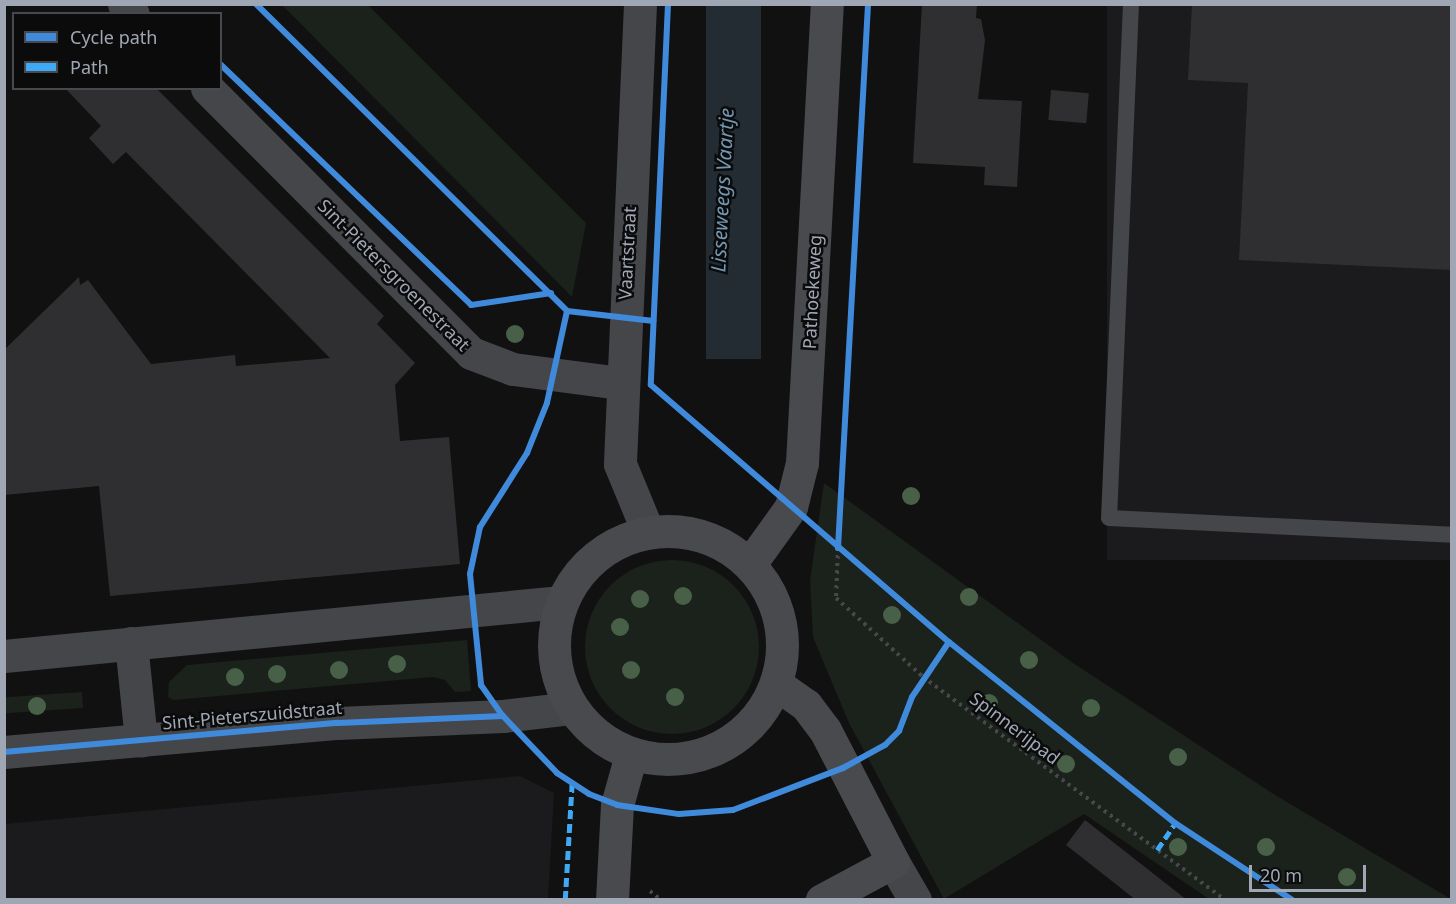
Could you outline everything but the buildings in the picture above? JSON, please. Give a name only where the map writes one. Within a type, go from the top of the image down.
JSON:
[{"type":"main road","name":"Pathoekeweg","points":[[750,564],[790,507],[802,463],[827,4]]},
{"type":"main road","points":[[648,532],[685,532],[720,542],[750,564],[769,590],[781,620],[783,653],[776,684],[760,715],[734,740],[712,750],[667,761],[632,755],[597,737],[571,708],[556,675],[553,638],[561,602],[582,567],[615,543],[648,532]]},
{"type":"main road","points":[[776,684],[806,705],[825,730],[893,862],[822,900]]},
{"type":"main road","points":[[612,900],[617,805],[632,755]]},
{"type":"street","name":"Vaartstraat","points":[[640,4],[621,383],[620,464],[648,532]]},
{"type":"street","name":"Sint-Pietersgroenestraat","points":[[209,90],[471,352],[513,369],[621,383]]},
{"type":"street","points":[[4,656],[561,602]]},
{"type":"street","name":"Sint-Pieterszuidstraat","points":[[130,644],[141,740]]},
{"type":"street","name":"Sint-Pieterszuidstraat","points":[[4,752],[571,708]]},
{"type":"street","points":[[893,862],[915,900]]},
{"type":"lane","points":[[1131,4],[1109,518],[1452,535]]},
{"type":"path","points":[[790,507],[847,555]]},
{"type":"path","points":[[838,548],[839,537]]},
{"type":"path","points":[[918,687],[930,668]]},
{"type":"shaded area","points":[[282,5],[368,5],[586,223],[572,297]]},
{"type":"shaded area","points":[[1107,5],[1451,5],[1451,560],[1107,560]]},
{"type":"shaded area","points":[[824,483],[1073,663],[1275,795],[1451,899],[1209,899],[1084,814],[944,899],[849,723],[813,637],[810,580]]},
{"type":"shaded area","points":[[672,560],[705,567],[720,575],[733,586],[744,599],[752,614],[759,647],[752,680],[744,695],[733,708],[720,719],[705,727],[672,734],[639,727],[624,719],[611,708],[600,695],[592,680],[585,647],[592,614],[600,599],[611,586],[624,575],[639,567]]},
{"type":"shaded area","points":[[467,640],[471,691],[455,692],[445,680],[433,677],[173,700],[168,697],[169,682],[187,665]]},
{"type":"shaded area","points":[[82,692],[83,708],[6,713],[5,697]]},
{"type":"shaded area","points":[[520,776],[554,793],[548,899],[5,899],[5,824]]},
{"type":"water","name":"Lisseweegs Vaartje","points":[[706,5],[761,5],[761,359],[706,359]]},
{"type":"marked path","points":[[565,900],[572,782]]},
{"type":"marked path","points":[[1157,850],[1175,823]]},
{"type":"cycle path","points":[[256,4],[567,311],[653,321]]},
{"type":"cycle path","points":[[668,4],[651,385],[949,642],[1175,823],[1292,900]]},
{"type":"cycle path","points":[[838,548],[868,4]]},
{"type":"cycle path","points":[[222,66],[471,305],[551,293]]},
{"type":"cycle path","points":[[567,311],[547,403],[527,453],[480,527],[470,574],[481,685],[503,716],[557,773],[589,794],[617,805],[679,814],[733,810],[843,768],[885,745],[899,731],[912,697],[949,642]]},
{"type":"cycle path","points":[[4,752],[338,723],[503,716]]}]
